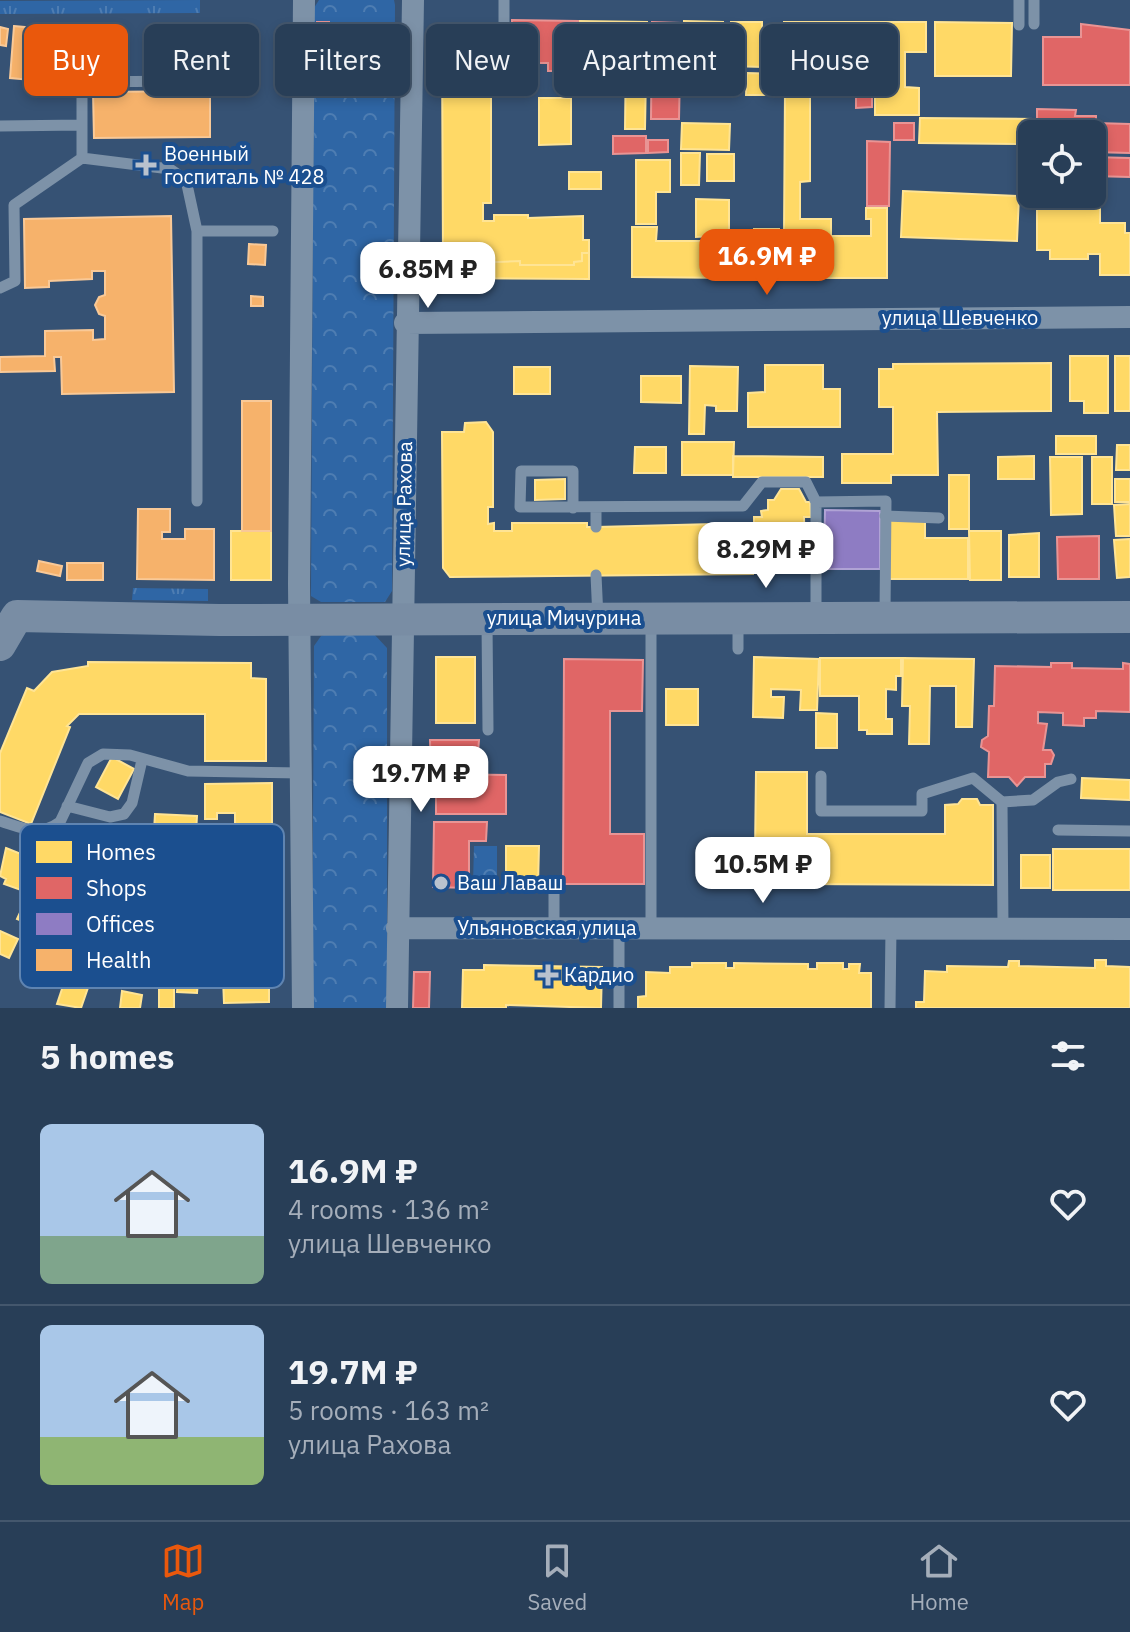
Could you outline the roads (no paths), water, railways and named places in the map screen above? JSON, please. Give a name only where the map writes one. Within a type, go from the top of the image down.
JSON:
[{"type":"street","points":[[303,1008],[299,620],[304,0]]},
{"type":"street","name":"улица Рахова","points":[[397,1008],[405,323],[413,0]]},
{"type":"street","name":"улица Шевченко","points":[[405,323],[1130,317]]},
{"type":"street","points":[[0,645],[9,611]]},
{"type":"street","name":"улица Мичурина","points":[[9,611],[70,619],[650,618],[738,634],[816,618],[1130,617]]},
{"type":"street","name":"Ульяновская улица","points":[[397,928],[1130,929]]},
{"type":"lane","points":[[504,0],[504,24]]},
{"type":"lane","points":[[1019,0],[1019,25]]},
{"type":"lane","points":[[1034,0],[1034,24]]},
{"type":"lane","points":[[82,158],[82,82],[144,81]]},
{"type":"lane","points":[[0,126],[82,125]]},
{"type":"lane","points":[[0,288],[15,281],[14,205],[82,158],[170,169],[186,180],[197,231],[197,501]]},
{"type":"lane","points":[[197,231],[273,231]]},
{"type":"lane","points":[[573,508],[573,471],[521,471],[520,507],[573,508],[743,506],[762,482],[806,482],[816,502],[816,618]]},
{"type":"lane","points":[[816,502],[886,501],[885,618]]},
{"type":"lane","points":[[596,507],[596,527]]},
{"type":"lane","points":[[885,516],[939,518]]},
{"type":"lane","points":[[596,575],[598,618]]},
{"type":"lane","points":[[650,618],[651,928]]},
{"type":"lane","points":[[488,619],[488,730]]},
{"type":"lane","points":[[56,824],[93,759],[103,754],[125,754],[188,771],[301,773]]},
{"type":"lane","points":[[67,806],[110,817],[124,814],[132,803],[142,760]]},
{"type":"lane","points":[[821,776],[821,811],[922,811],[922,794],[973,778],[1002,802],[1033,800],[1058,782],[1071,779]]},
{"type":"lane","points":[[1002,802],[1003,928]]},
{"type":"lane","points":[[0,821],[20,828]]},
{"type":"lane","points":[[1058,830],[1130,831]]},
{"type":"lane","points":[[554,885],[554,928]]},
{"type":"lane","points":[[619,928],[619,1008]]},
{"type":"lane","points":[[890,1008],[891,928]]},
{"type":"place","name":"Военный госпиталь № 428","points":[[146,165]]},
{"type":"place","name":"Ваш Лаваш","points":[[441,883]]},
{"type":"place","name":"Кардио","points":[[548,975]]}]
